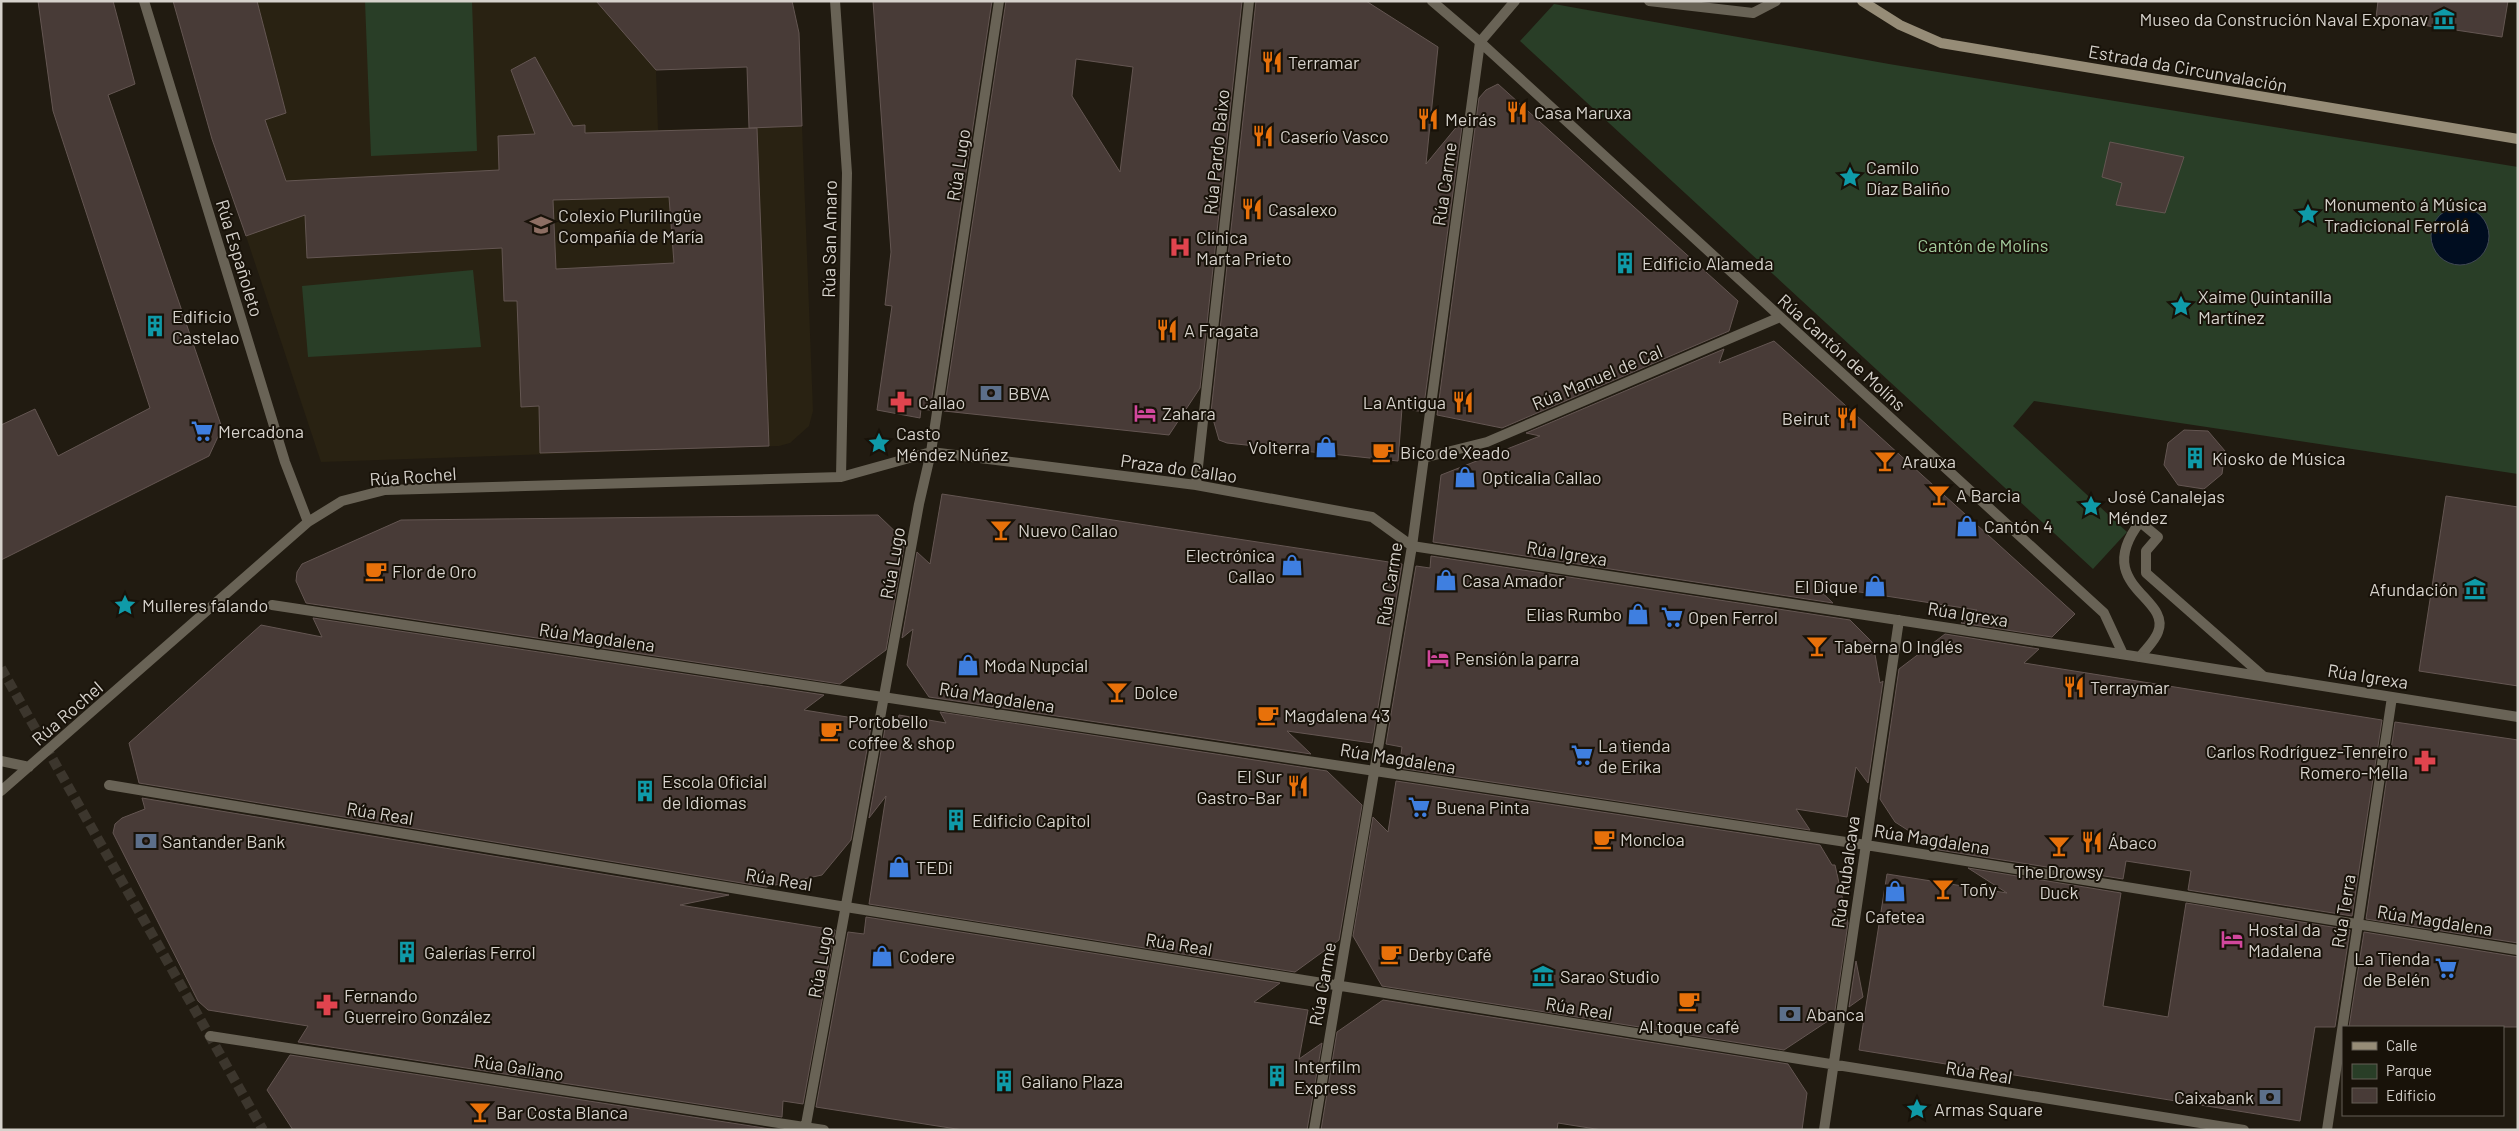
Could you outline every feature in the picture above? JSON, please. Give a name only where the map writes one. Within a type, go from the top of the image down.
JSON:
[{"type":"main road","name":"Estrada da Circunvalación","points":[[1862,1],[1900,25],[1942,43],[2518,139]]},
{"type":"street","name":"Rúa Españoleto","points":[[144,1],[285,462],[308,522]]},
{"type":"street","name":"Rúa San Amaro","points":[[835,1],[847,173],[841,477]]},
{"type":"street","name":"Rúa Lugo","points":[[806,1128],[884,696],[931,452],[999,1]]},
{"type":"street","name":"Rúa Pardo Baixo","points":[[1196,485],[1249,1]]},
{"type":"street","name":"Rúa Cantón de Molíns","points":[[1432,1],[1480,42],[2104,613],[2123,654]]},
{"type":"street","points":[[1480,42],[1516,1]]},
{"type":"street","points":[[1649,1],[1753,13],[1776,1]]},
{"type":"street","name":"Rúa Carme","points":[[1314,1130],[1412,546],[1480,42]]},
{"type":"street","name":"Rúa Manuel de Cal","points":[[1423,458],[1487,442],[1780,317]]},
{"type":"street","name":"Rúa Rochel","points":[[1,791],[308,522],[342,501],[385,490],[841,477],[931,452]]},
{"type":"street","name":"Praza do Callao","points":[[931,452],[1196,485],[1372,517],[1412,546]]},
{"type":"street","points":[[2140,657],[2159,632],[2159,616],[2149,602],[2134,588],[2125,572],[2124,559],[2129,537],[2140,522],[2158,537],[2146,551],[2146,573],[2263,676]]},
{"type":"street","name":"Rúa Igrexa","points":[[1412,546],[2123,654],[2518,717]]},
{"type":"street","name":"Rúa Magdalena","points":[[272,605],[1866,845],[2518,950]]},
{"type":"street","name":"Rúa Rubalcava","points":[[1824,1130],[1899,620]]},
{"type":"street","name":"Rúa Terra","points":[[2343,1026],[2392,696]]},
{"type":"street","points":[[1,762],[29,767]]},
{"type":"street","name":"Rúa Real","points":[[110,785],[846,907],[2244,1130]]},
{"type":"street","name":"Rúa Terra","points":[[2327,1130],[2342,1030]]},
{"type":"street","name":"Rúa Galiano","points":[[210,1036],[824,1130]]},
{"type":"shaded area","name":"Colexio Plurilingüe Compañía de María","points":[[257,1],[596,1],[656,70],[658,130],[802,126],[813,411],[809,426],[790,443],[779,446],[321,462],[246,236],[307,214],[289,189],[265,120],[286,113]]},
{"type":"green space","points":[[365,1],[472,1],[477,151],[371,156]]},
{"type":"green space","name":"Cantón de Molíns","points":[[1554,4],[1889,64],[2518,167],[2518,474],[2034,401],[2013,426],[2127,532],[2093,569],[1520,41]]},
{"type":"green space","points":[[473,270],[481,347],[308,357],[302,286]]},
{"type":"water","points":[[2460,207],[2471,209],[2481,215],[2487,225],[2489,236],[2487,247],[2481,257],[2471,263],[2460,265],[2449,263],[2439,257],[2433,247],[2431,236],[2433,225],[2439,215],[2449,209]]},
{"type":"building","name":"Edificio Castelao","points":[[38,1],[113,1],[135,84],[108,95],[222,428],[209,456],[1,560],[1,425],[35,409],[58,456],[150,408],[53,111]]},
{"type":"building","points":[[173,1],[257,1],[286,113],[265,120],[286,181],[499,170],[498,136],[535,134],[511,70],[535,57],[573,126],[585,125],[585,133],[757,128],[769,446],[540,453],[539,406],[521,407],[517,301],[504,301],[502,248],[307,258],[305,215],[246,236],[212,139]],"holes":[[[669,197],[674,263],[556,269],[553,200]]]},
{"type":"building","points":[[596,1],[792,1],[799,33],[802,126],[749,128],[747,67],[656,70]]},
{"type":"building","points":[[873,1],[992,1],[930,410],[921,409],[920,418],[877,410],[892,306],[885,305],[891,252]]},
{"type":"building","points":[[1006,1],[1242,1],[1200,388],[1169,435],[944,411]],"holes":[[[1076,59],[1133,67],[1120,172],[1072,96]]]},
{"type":"building","points":[[1256,1],[1366,1],[1438,47],[1426,164],[1463,119],[1423,412],[1402,408],[1398,461],[1227,443],[1219,440],[1211,412]]},
{"type":"building","name":"Museo da Construción Naval Exponav","points":[[2378,1],[2508,1],[2502,37],[2376,18]]},
{"type":"building","points":[[1498,84],[1738,301],[1729,331],[1502,428],[1437,415],[1479,98],[1486,90]]},
{"type":"building","points":[[2110,142],[2184,157],[2165,213],[2116,205],[2122,183],[2102,177]]},
{"type":"building","points":[[1774,341],[2075,614],[2052,637],[1961,623],[1977,610],[1814,585],[1833,603],[1433,542],[1441,475],[1540,436],[1526,433],[1724,349],[1719,363]]},
{"type":"building","name":"Kiosko de Música","points":[[2184,430],[2208,431],[2225,451],[2222,474],[2204,489],[2178,485],[2164,465],[2168,443]]},
{"type":"building","points":[[942,494],[1402,564],[1372,743],[1287,731],[1311,754],[929,697],[907,665],[913,629],[902,638],[917,552],[930,564]]},
{"type":"building","name":"Afundación","points":[[2446,496],[2518,507],[2518,686],[2419,671]]},
{"type":"building","points":[[878,515],[905,541],[886,650],[840,684],[306,603],[296,581],[297,572],[302,564],[401,520]]},
{"type":"building","points":[[1431,556],[1850,620],[1873,643],[1880,683],[1883,681],[1868,783],[1856,767],[1847,817],[1796,809],[1810,830],[1399,768],[1402,747],[1386,744],[1416,566],[1430,568]]},
{"type":"building","points":[[313,618],[824,695],[804,710],[872,721],[851,840],[822,875],[766,887],[139,783],[129,743],[261,625],[322,637]]},
{"type":"building","points":[[1945,634],[2039,649],[2024,663],[2382,720],[2352,916],[2188,890],[2191,871],[2126,861],[2123,879],[1939,850],[1895,822],[1880,799],[1899,669]]},
{"type":"building","points":[[940,712],[1327,771],[1362,805],[1339,940],[1295,972],[869,904],[886,796],[869,818],[886,723],[897,725],[899,715],[946,723]]},
{"type":"building","points":[[2395,722],[2518,740],[2518,943],[2366,919]]},
{"type":"building","points":[[1396,781],[1820,845],[1832,865],[1835,865],[1848,923],[1834,1017],[1784,1050],[1382,986],[1353,936],[1373,817],[1388,832]]},
{"type":"building","points":[[142,798],[729,895],[680,905],[835,930],[803,1104],[783,1101],[782,1117],[298,1042],[308,1026],[208,1010],[198,1001],[113,833],[115,824],[122,818],[145,809]]},
{"type":"building","points":[[1968,868],[2121,893],[2103,1006],[2168,1017],[2186,903],[2350,930],[2335,1027],[2315,1027],[2300,1121],[1859,1050],[1887,874],[2007,893]]},
{"type":"building","points":[[866,917],[1280,983],[1254,1002],[1308,1010],[1299,1059],[1322,1043],[1307,1130],[963,1130],[816,1107],[848,932],[864,934]]},
{"type":"building","points":[[2364,932],[2518,957],[2518,1027],[2349,1026]]},
{"type":"building","points":[[1856,961],[1863,997],[1849,1007]]},
{"type":"building","points":[[1383,1000],[1788,1064],[1807,1093],[1802,1130],[1602,1130],[1558,1123],[1557,1130],[1321,1130],[1337,1032]]},
{"type":"building","points":[[290,1055],[777,1130],[293,1130],[267,1090]]},
{"type":"tunnel","points":[[1,668],[263,1130]]},
{"type":"place","name":"Museo da Construción Naval Exponav","points":[[2444,19]]},
{"type":"place","name":"Terramar","points":[[1272,62]]},
{"type":"place","name":"Casa Maruxa","points":[[1517,112]]},
{"type":"place","name":"Meirás","points":[[1428,119]]},
{"type":"place","name":"Caserío Vasco","points":[[1263,136]]},
{"type":"place","name":"Camilo Díaz Baliño","points":[[1850,177]]},
{"type":"place","name":"Casalexo","points":[[1252,209]]},
{"type":"place","name":"Monumento á Música Tradicional Ferrolá","points":[[2308,214]]},
{"type":"place","name":"Colexio Plurilingüe Compañía de María","points":[[541,225]]},
{"type":"place","name":"Clínica Marta Prieto","points":[[1180,247]]},
{"type":"place","name":"Edificio Alameda","points":[[1625,263]]},
{"type":"place","name":"Xaime Quintanilla Martínez","points":[[2181,306]]},
{"type":"place","name":"Edificio Castelao","points":[[155,326]]},
{"type":"place","name":"A Fragata","points":[[1167,330]]},
{"type":"place","name":"BBVA","points":[[991,393]]},
{"type":"place","name":"Callao","points":[[901,402]]},
{"type":"place","name":"La Antigua","points":[[1463,402]]},
{"type":"place","name":"Zahara","points":[[1145,413]]},
{"type":"place","name":"Beirut","points":[[1847,418]]},
{"type":"place","name":"Mercadona","points":[[202,431]]},
{"type":"place","name":"Casto Méndez Núñez","points":[[879,443]]},
{"type":"place","name":"Volterra","points":[[1326,447]]},
{"type":"place","name":"Bico de Xeado","points":[[1383,452]]},
{"type":"place","name":"Kiosko de Música","points":[[2195,458]]},
{"type":"place","name":"Arauxa","points":[[1885,461]]},
{"type":"place","name":"Opticalia Callao","points":[[1465,477]]},
{"type":"place","name":"A Barcia","points":[[1939,495]]},
{"type":"place","name":"José Canalejas Méndez","points":[[2091,506]]},
{"type":"place","name":"Cantón 4","points":[[1967,526]]},
{"type":"place","name":"Nuevo Callao","points":[[1001,530]]},
{"type":"place","name":"Electrónica Callao","points":[[1292,565]]},
{"type":"place","name":"Flor de Oro","points":[[376,571]]},
{"type":"place","name":"Casa Amador","points":[[1446,580]]},
{"type":"place","name":"El Dique","points":[[1875,586]]},
{"type":"place","name":"Afundación","points":[[2475,589]]},
{"type":"place","name":"Mulleres falando","points":[[125,605]]},
{"type":"place","name":"Elias Rumbo","points":[[1638,614]]},
{"type":"place","name":"Open Ferrol","points":[[1672,617]]},
{"type":"place","name":"Taberna O Inglés","points":[[1817,646]]},
{"type":"place","name":"Pensión la parra","points":[[1438,658]]},
{"type":"place","name":"Moda Nupcial","points":[[968,665]]},
{"type":"place","name":"Terraymar","points":[[2074,687]]},
{"type":"place","name":"Dolce","points":[[1117,692]]},
{"type":"place","name":"Magdalena 43","points":[[1268,715]]},
{"type":"place","name":"Portobello coffee & shop","points":[[831,731]]},
{"type":"place","name":"La tienda de Erika","points":[[1582,755]]},
{"type":"place","name":"Carlos Rodríguez-Tenreiro Romero-Mella","points":[[2425,761]]},
{"type":"place","name":"El Sur Gastro-Bar","points":[[1298,786]]},
{"type":"place","name":"Escola Oficial de Idiomas","points":[[645,791]]},
{"type":"place","name":"Buena Pinta","points":[[1419,807]]},
{"type":"place","name":"Edificio Capitol","points":[[956,820]]},
{"type":"place","name":"Moncloa","points":[[1604,839]]},
{"type":"place","name":"Santander Bank","points":[[146,841]]},
{"type":"place","name":"Ábaco","points":[[2092,842]]},
{"type":"place","name":"The Drowsy Duck","points":[[2059,846]]},
{"type":"place","name":"TEDi","points":[[899,867]]},
{"type":"place","name":"Toñy","points":[[1943,889]]},
{"type":"place","name":"Cafetea","points":[[1895,891]]},
{"type":"place","name":"Hostal da Madalena","points":[[2232,939]]},
{"type":"place","name":"Galerías Ferrol","points":[[407,952]]},
{"type":"place","name":"Derby Café","points":[[1391,954]]},
{"type":"place","name":"Codere","points":[[882,956]]},
{"type":"place","name":"La Tienda de Belén","points":[[2446,968]]},
{"type":"place","name":"Sarao Studio","points":[[1543,976]]},
{"type":"place","name":"Al toque café","points":[[1689,1001]]},
{"type":"place","name":"Fernando Guerreiro González","points":[[327,1005]]},
{"type":"place","name":"Abanca","points":[[1790,1014]]},
{"type":"place","name":"Interfilm Express","points":[[1277,1076]]},
{"type":"place","name":"Galiano Plaza","points":[[1004,1081]]},
{"type":"place","name":"Caixabank","points":[[2270,1097]]},
{"type":"place","name":"Armas Square","points":[[1917,1109]]},
{"type":"place","name":"Bar Costa Blanca","points":[[480,1112]]}]
